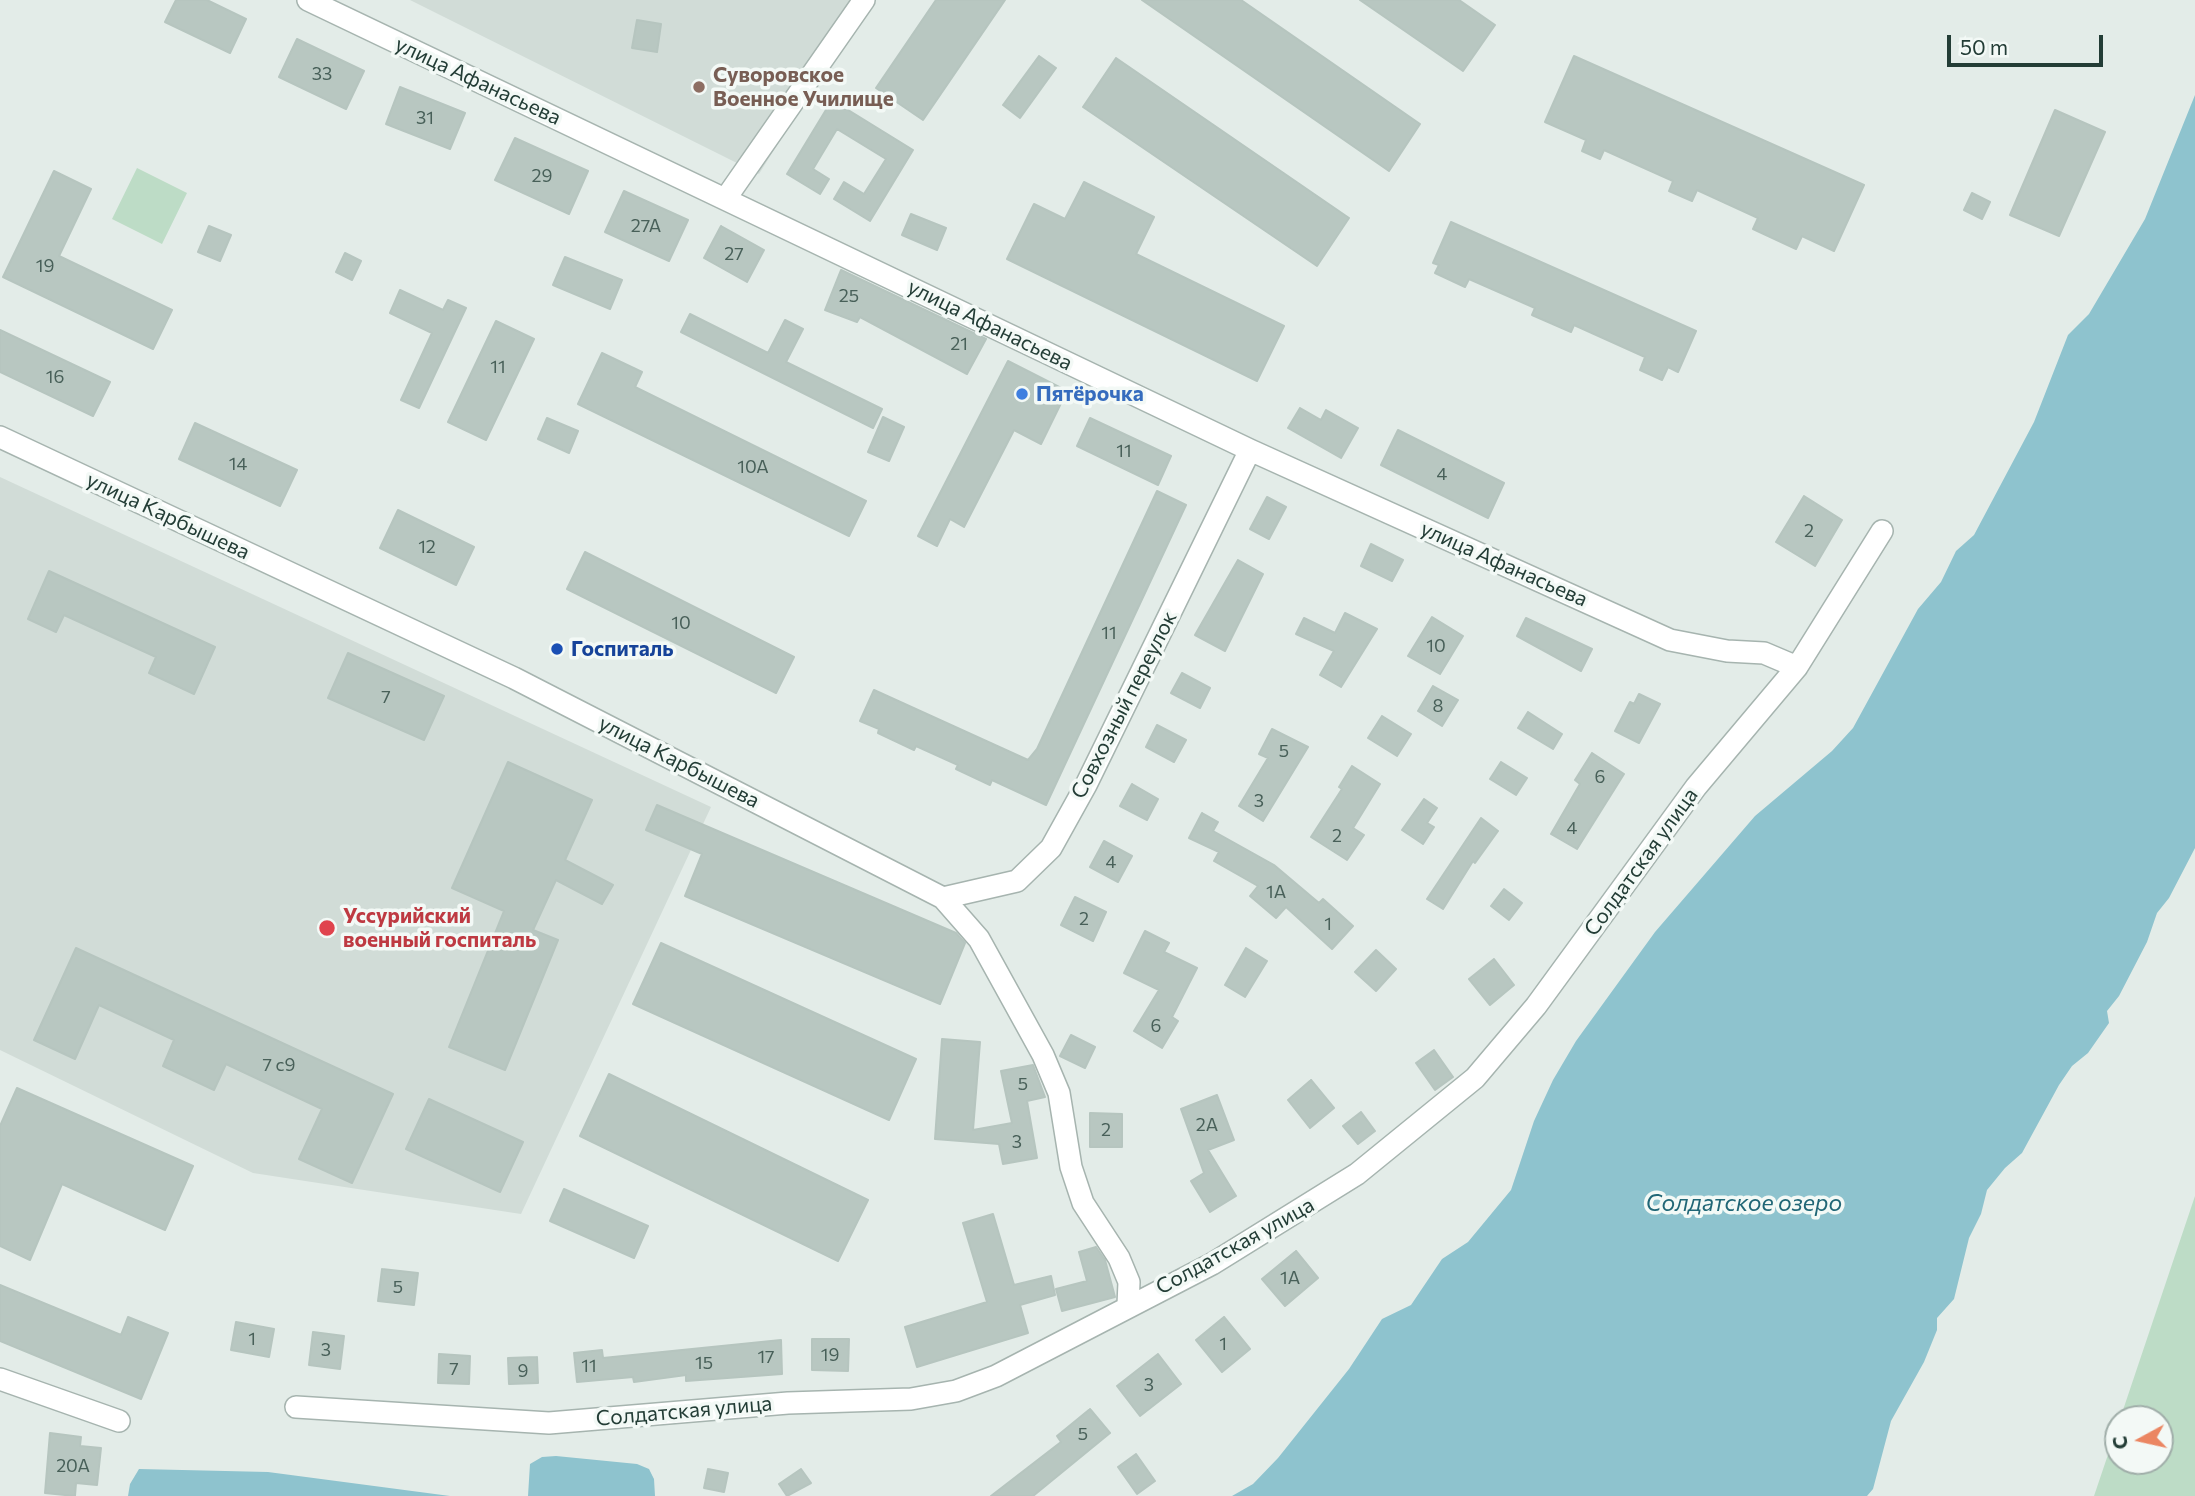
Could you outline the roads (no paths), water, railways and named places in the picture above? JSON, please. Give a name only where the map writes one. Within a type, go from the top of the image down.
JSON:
[{"type":"street","name":"улица Афанасьева","points":[[308,0],[1250,450],[1670,640],[1727,651],[1764,653],[1797,667]]},
{"type":"street","points":[[726,198],[864,0]]},
{"type":"street","name":"улица Карбышева","points":[[0,437],[514,678],[943,898],[979,940],[1043,1055],[1059,1093],[1071,1167],[1083,1203],[1119,1258],[1129,1282],[1128,1305]]},
{"type":"street","name":"Совхозный переулок","points":[[943,898],[1017,881],[1051,848],[1086,785],[1250,450]]},
{"type":"street","name":"Солдатская улица","points":[[296,1407],[549,1423],[788,1403],[911,1399],[956,1391],[996,1376],[1043,1354],[1128,1305],[1212,1264],[1357,1174],[1461,1091],[1536,1006],[1696,787],[1797,667],[1882,530]]},
{"type":"street","points":[[0,1379],[119,1421]]},
{"type":"water","name":"Солдатское озеро","points":[[2195,95],[2195,848],[2169,898],[2157,913],[2147,942],[2119,996],[2107,1011],[2109,1023],[2088,1053],[2072,1066],[2059,1085],[2022,1153],[1987,1190],[1981,1214],[1969,1238],[1954,1299],[1937,1318],[1937,1330],[1924,1362],[1891,1421],[1873,1489],[1867,1496],[1232,1496],[1253,1484],[1278,1458],[1349,1369],[1382,1319],[1411,1305],[1442,1259],[1468,1242],[1511,1190],[1534,1121],[1553,1080],[1576,1041],[1655,932],[1755,816],[1832,751],[1853,728],[1918,609],[1941,582],[1956,551],[1974,535],[2034,422],[2068,335],[2089,314],[2145,219]]},
{"type":"water","points":[[542,1457],[637,1464],[649,1469],[654,1479],[655,1496],[528,1496],[530,1464]]},
{"type":"water","points":[[139,1469],[268,1472],[450,1496],[128,1496],[130,1484]]},
{"type":"place","name":"Суворовское Военное Училище","points":[[699,87]]},
{"type":"place","name":"Пятёрочка","points":[[1022,394]]},
{"type":"place","name":"Госпиталь","points":[[557,649]]},
{"type":"place","name":"Уссурийский военный госпиталь","points":[[327,928]]}]
